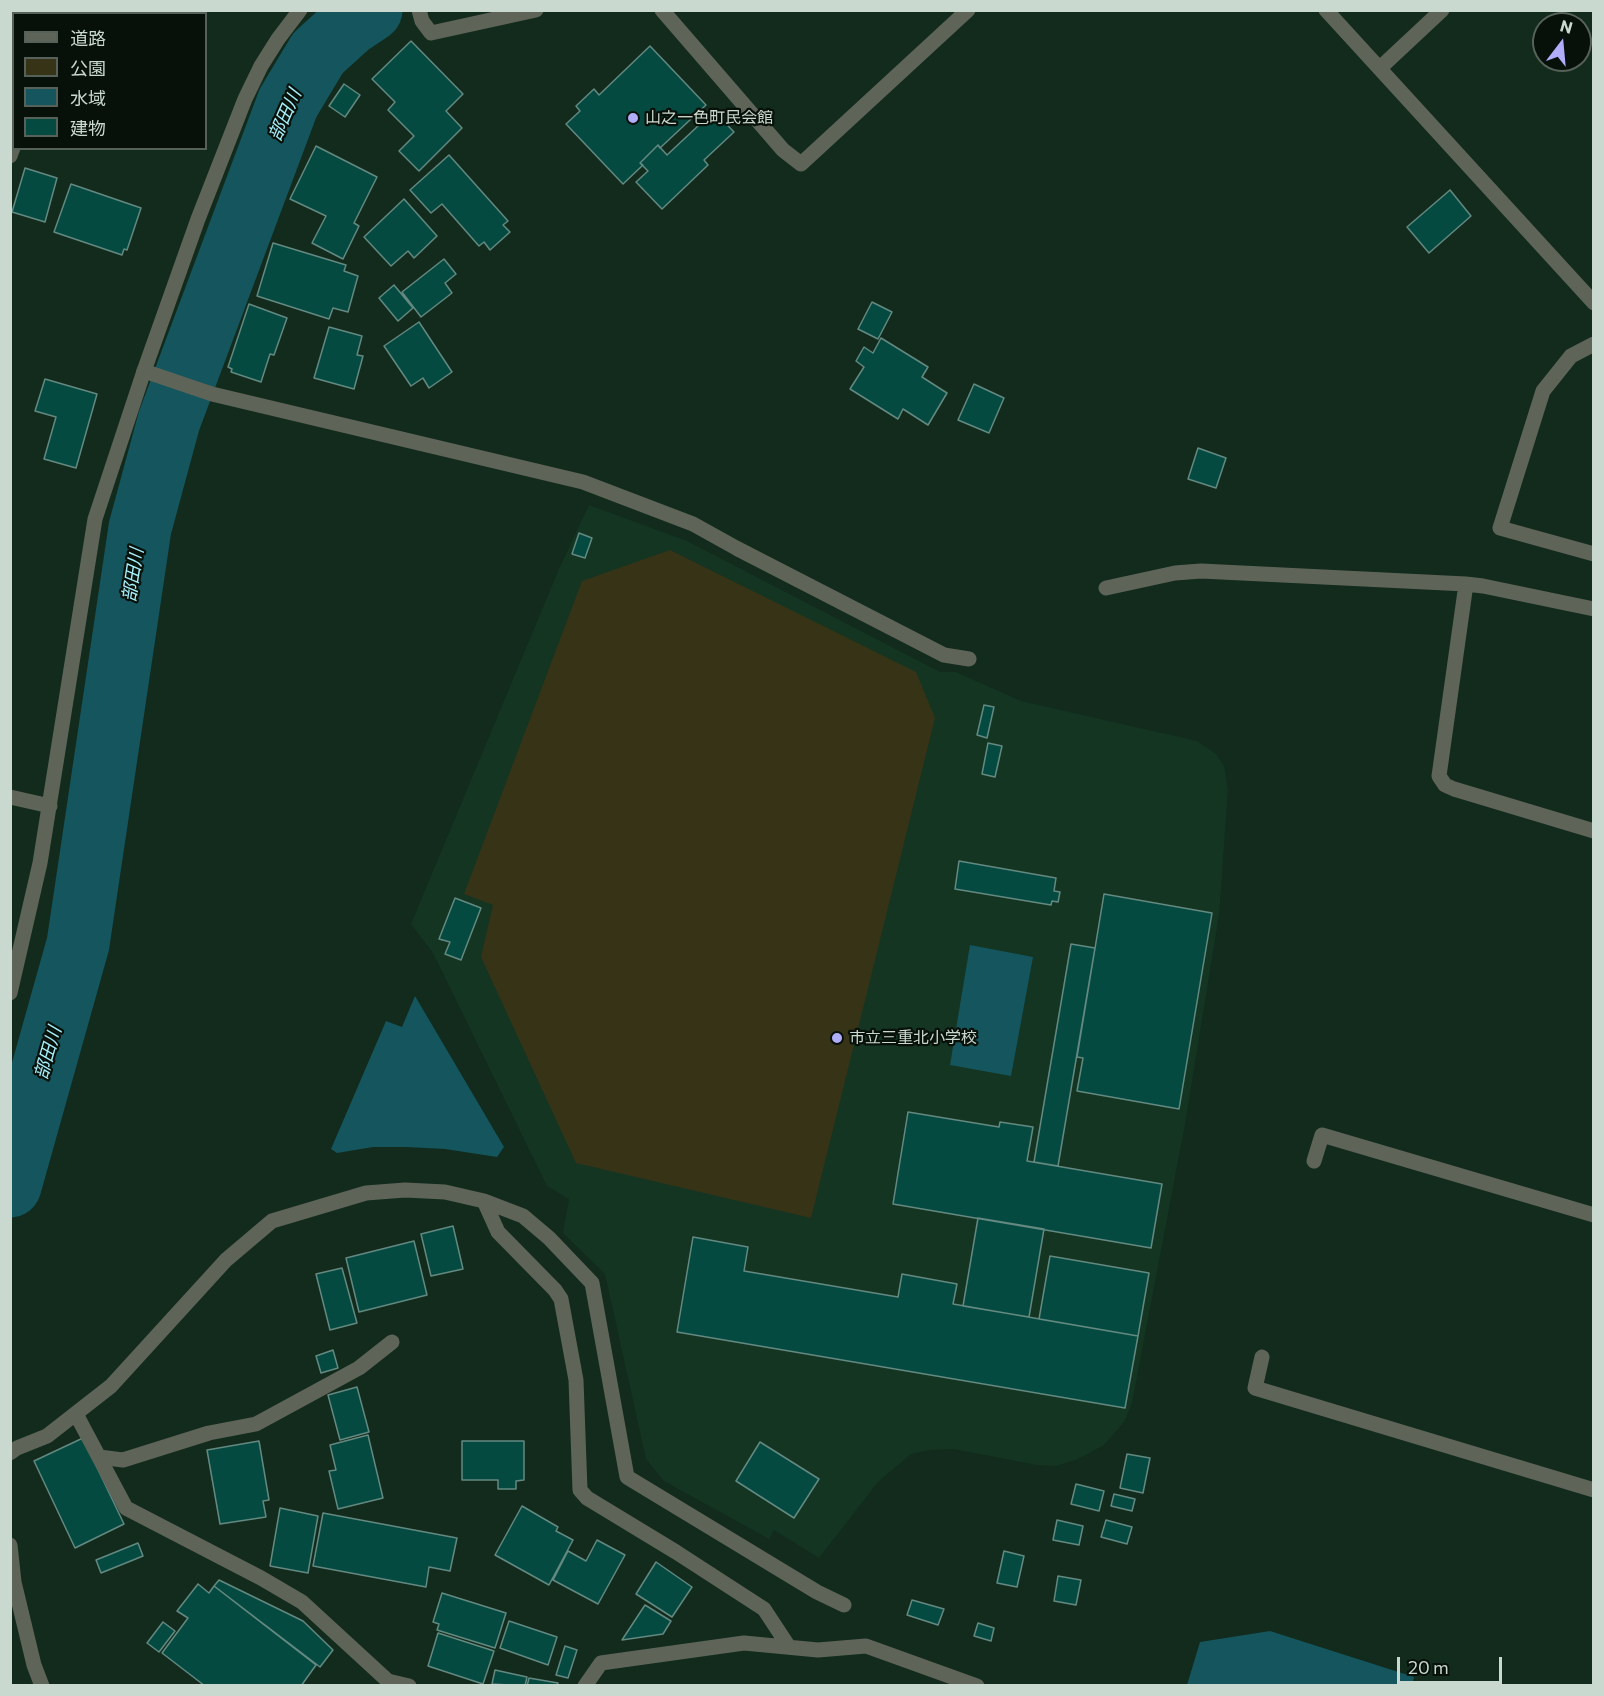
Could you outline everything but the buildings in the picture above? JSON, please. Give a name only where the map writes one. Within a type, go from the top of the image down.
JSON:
[{"type":"street","points":[[10,993],[40,863],[95,519],[198,219],[245,99],[261,66],[300,10]]},
{"type":"street","points":[[420,16],[430,33],[536,10]]},
{"type":"street","points":[[662,10],[783,150],[801,164],[968,10]]},
{"type":"street","points":[[1326,10],[1593,303]]},
{"type":"street","points":[[1380,68],[1442,10]]},
{"type":"street","points":[[1593,344],[1571,356],[1543,391],[1500,528],[1593,554]]},
{"type":"street","points":[[144,371],[212,394],[583,482],[693,524],[944,655],[969,659]]},
{"type":"street","points":[[1106,588],[1175,573],[1201,571],[1466,584],[1593,609]]},
{"type":"street","points":[[1466,584],[1439,776],[1445,784],[1454,789],[1593,831]]},
{"type":"street","points":[[10,797],[50,806]]},
{"type":"street","points":[[1314,1161],[1322,1135],[1593,1215]]},
{"type":"street","points":[[10,1453],[47,1436],[111,1386],[226,1260],[272,1221],[366,1193],[405,1190],[445,1192],[484,1201],[523,1216],[549,1238],[592,1283],[627,1477],[818,1592],[844,1605]]},
{"type":"street","points":[[484,1201],[498,1232],[561,1299],[576,1380],[580,1490],[587,1498],[764,1609],[789,1647]]},
{"type":"street","points":[[99,1457],[123,1460],[208,1433],[256,1424],[359,1368],[392,1342]]},
{"type":"street","points":[[1262,1357],[1255,1388],[1593,1490]]},
{"type":"street","points":[[75,1414],[126,1508],[261,1578],[302,1602],[388,1681],[409,1686]]},
{"type":"street","points":[[10,1545],[14,1582],[34,1665],[42,1686]]},
{"type":"street","points":[[585,1686],[601,1663],[744,1643],[818,1650],[866,1646],[977,1686]]},
{"type":"shaded area","name":"市立三重北小学校","points":[[589,505],[687,541],[940,672],[956,672],[1021,701],[1197,741],[1216,754],[1224,766],[1228,790],[1219,915],[1185,1124],[1132,1403],[1124,1422],[1104,1445],[1078,1459],[1056,1466],[1037,1465],[953,1449],[911,1454],[878,1482],[819,1558],[774,1530],[769,1539],[664,1481],[646,1459],[605,1274],[563,1233],[569,1199],[547,1186],[433,953],[411,924],[559,569]]},
{"type":"green space","points":[[670,550],[916,672],[935,718],[811,1218],[576,1163],[481,957],[493,905],[464,894],[582,581]]},
{"type":"water","points":[[970,945],[1033,957],[1011,1076],[950,1065]]},
{"type":"water","points":[[415,996],[504,1147],[497,1157],[445,1149],[406,1147],[373,1147],[337,1153],[331,1149],[386,1021],[402,1027]]},
{"type":"water","points":[[1270,1631],[1414,1677],[1412,1685],[1187,1685],[1200,1642]]},
{"type":"waterway","name":"部田川","points":[[10,1186],[78,944],[140,528],[169,421],[288,103],[318,53],[350,24],[371,10]]},
{"type":"place","name":"山之一色町民会館","points":[[633,118]]},
{"type":"place","name":"市立三重北小学校","points":[[837,1038]]}]
